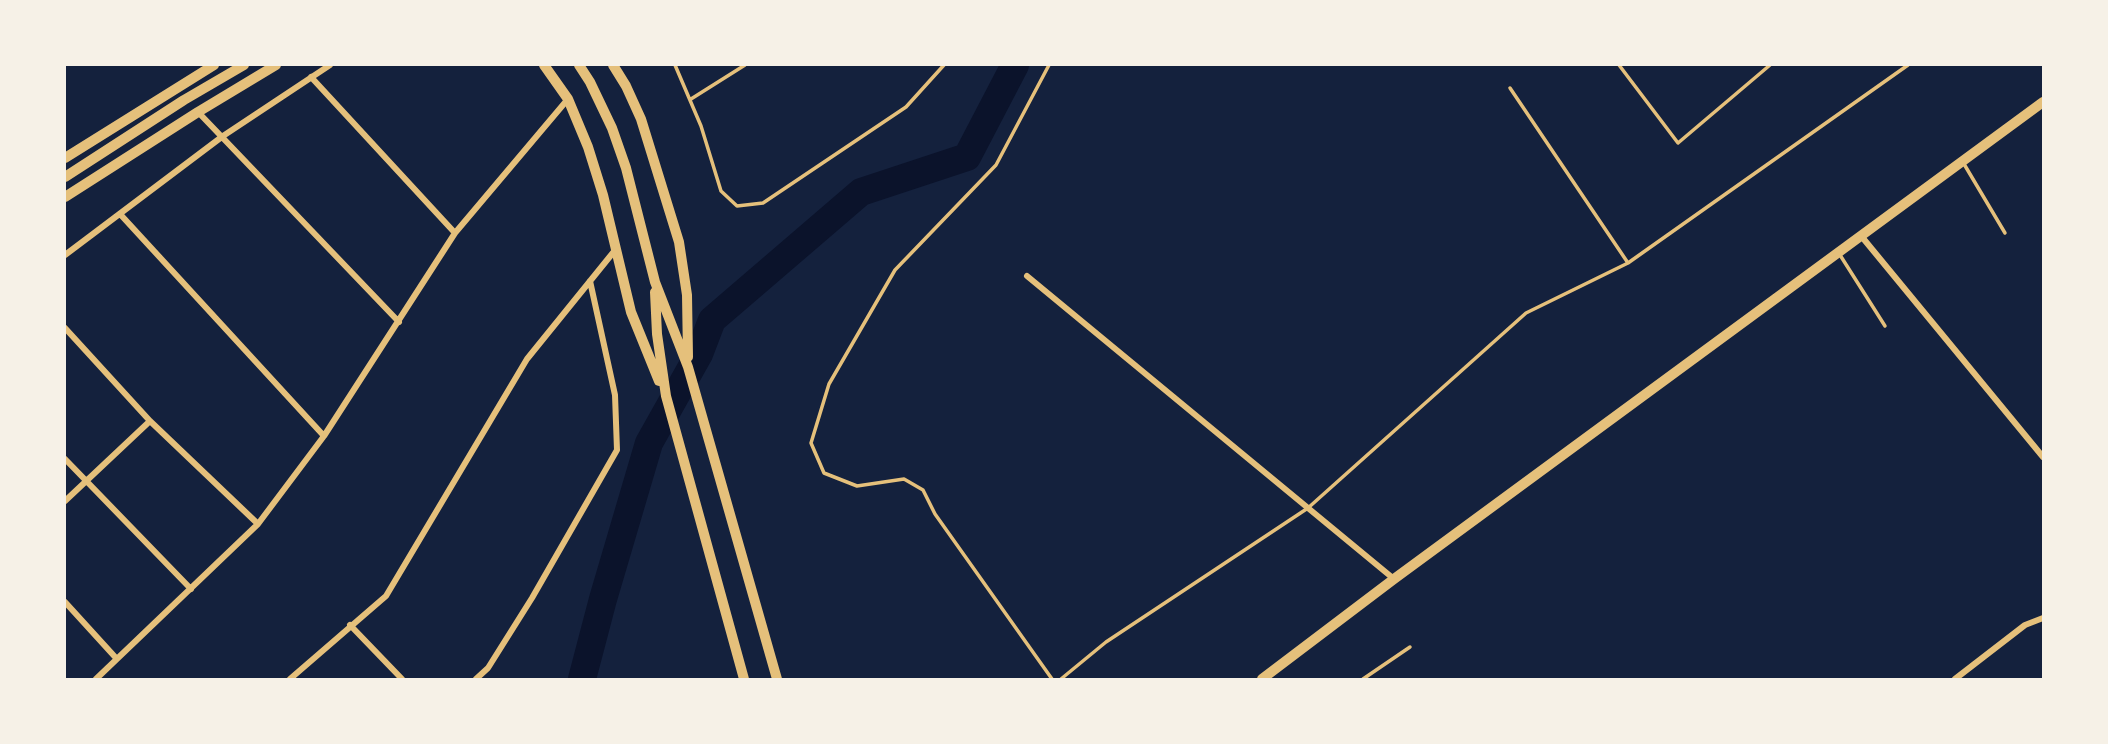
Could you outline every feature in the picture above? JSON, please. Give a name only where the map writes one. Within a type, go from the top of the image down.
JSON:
[{"type":"main road","points":[[65,158],[214,65]]},
{"type":"main road","points":[[65,177],[184,100],[244,65]]},
{"type":"main road","points":[[65,197],[276,65]]},
{"type":"main road","points":[[544,65],[568,99],[588,147],[603,195],[631,312],[666,396]]},
{"type":"main road","points":[[579,65],[612,128],[626,168],[655,282],[688,367],[777,679]]},
{"type":"main road","points":[[613,65],[641,120],[679,242],[687,295],[688,367]]},
{"type":"main road","points":[[1262,679],[2043,102]]},
{"type":"main road","points":[[655,282],[657,334],[666,396],[744,679]]},
{"type":"street","points":[[65,255],[223,136],[330,65]]},
{"type":"street","points":[[311,77],[455,233]]},
{"type":"street","points":[[96,679],[258,524],[324,436],[455,233],[568,99]]},
{"type":"street","points":[[198,112],[399,322]]},
{"type":"street","points":[[120,214],[324,436]]},
{"type":"street","points":[[1862,237],[2043,457]]},
{"type":"street","points":[[290,679],[386,596],[527,359],[616,248]]},
{"type":"street","points":[[1027,276],[1394,579]]},
{"type":"street","points":[[476,679],[488,668],[533,598],[617,450],[615,396],[590,281]]},
{"type":"street","points":[[65,328],[150,421],[258,524]]},
{"type":"street","points":[[65,501],[150,421]]},
{"type":"street","points":[[65,458],[85,482],[191,589]]},
{"type":"street","points":[[65,602],[116,658]]},
{"type":"street","points":[[1955,679],[2025,625],[2043,618]]},
{"type":"street","points":[[350,625],[402,679]]},
{"type":"lane","points":[[675,65],[701,126],[721,191],[737,206],[763,203],[906,107],[944,65]]},
{"type":"lane","points":[[690,100],[745,65]]},
{"type":"lane","points":[[1049,65],[996,165],[895,270],[829,384],[811,443],[824,473],[857,486],[904,479],[923,490],[935,514],[1052,679]]},
{"type":"lane","points":[[1619,65],[1678,143],[1770,65]]},
{"type":"lane","points":[[1061,679],[1106,642],[1308,509],[1527,313],[1628,263],[1908,65]]},
{"type":"lane","points":[[1510,88],[1628,263]]},
{"type":"lane","points":[[1963,162],[2005,233]]},
{"type":"lane","points":[[1839,254],[1885,326]]},
{"type":"lane","points":[[1363,679],[1410,647]]},
{"type":"waterway","points":[[582,679],[649,443],[699,354],[712,320],[861,192],[967,157],[1015,65]]}]
